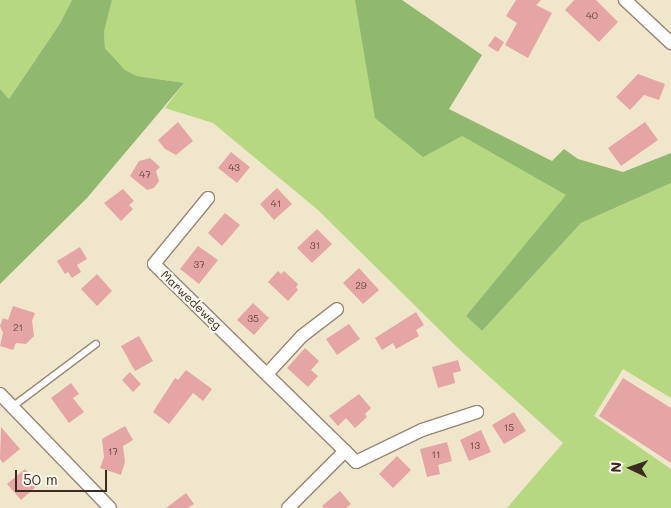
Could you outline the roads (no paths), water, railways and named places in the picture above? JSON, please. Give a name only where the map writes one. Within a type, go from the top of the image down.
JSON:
[{"type":"street","points":[[625,0],[671,43]]},
{"type":"street","name":"Marwedeweg","points":[[208,198],[154,264],[356,462],[422,430],[477,412]]},
{"type":"street","points":[[267,374],[302,336],[337,309]]},
{"type":"street","points":[[0,394],[110,508]]},
{"type":"street","points":[[288,508],[345,451]]},
{"type":"lane","points":[[12,407],[96,344]]}]
